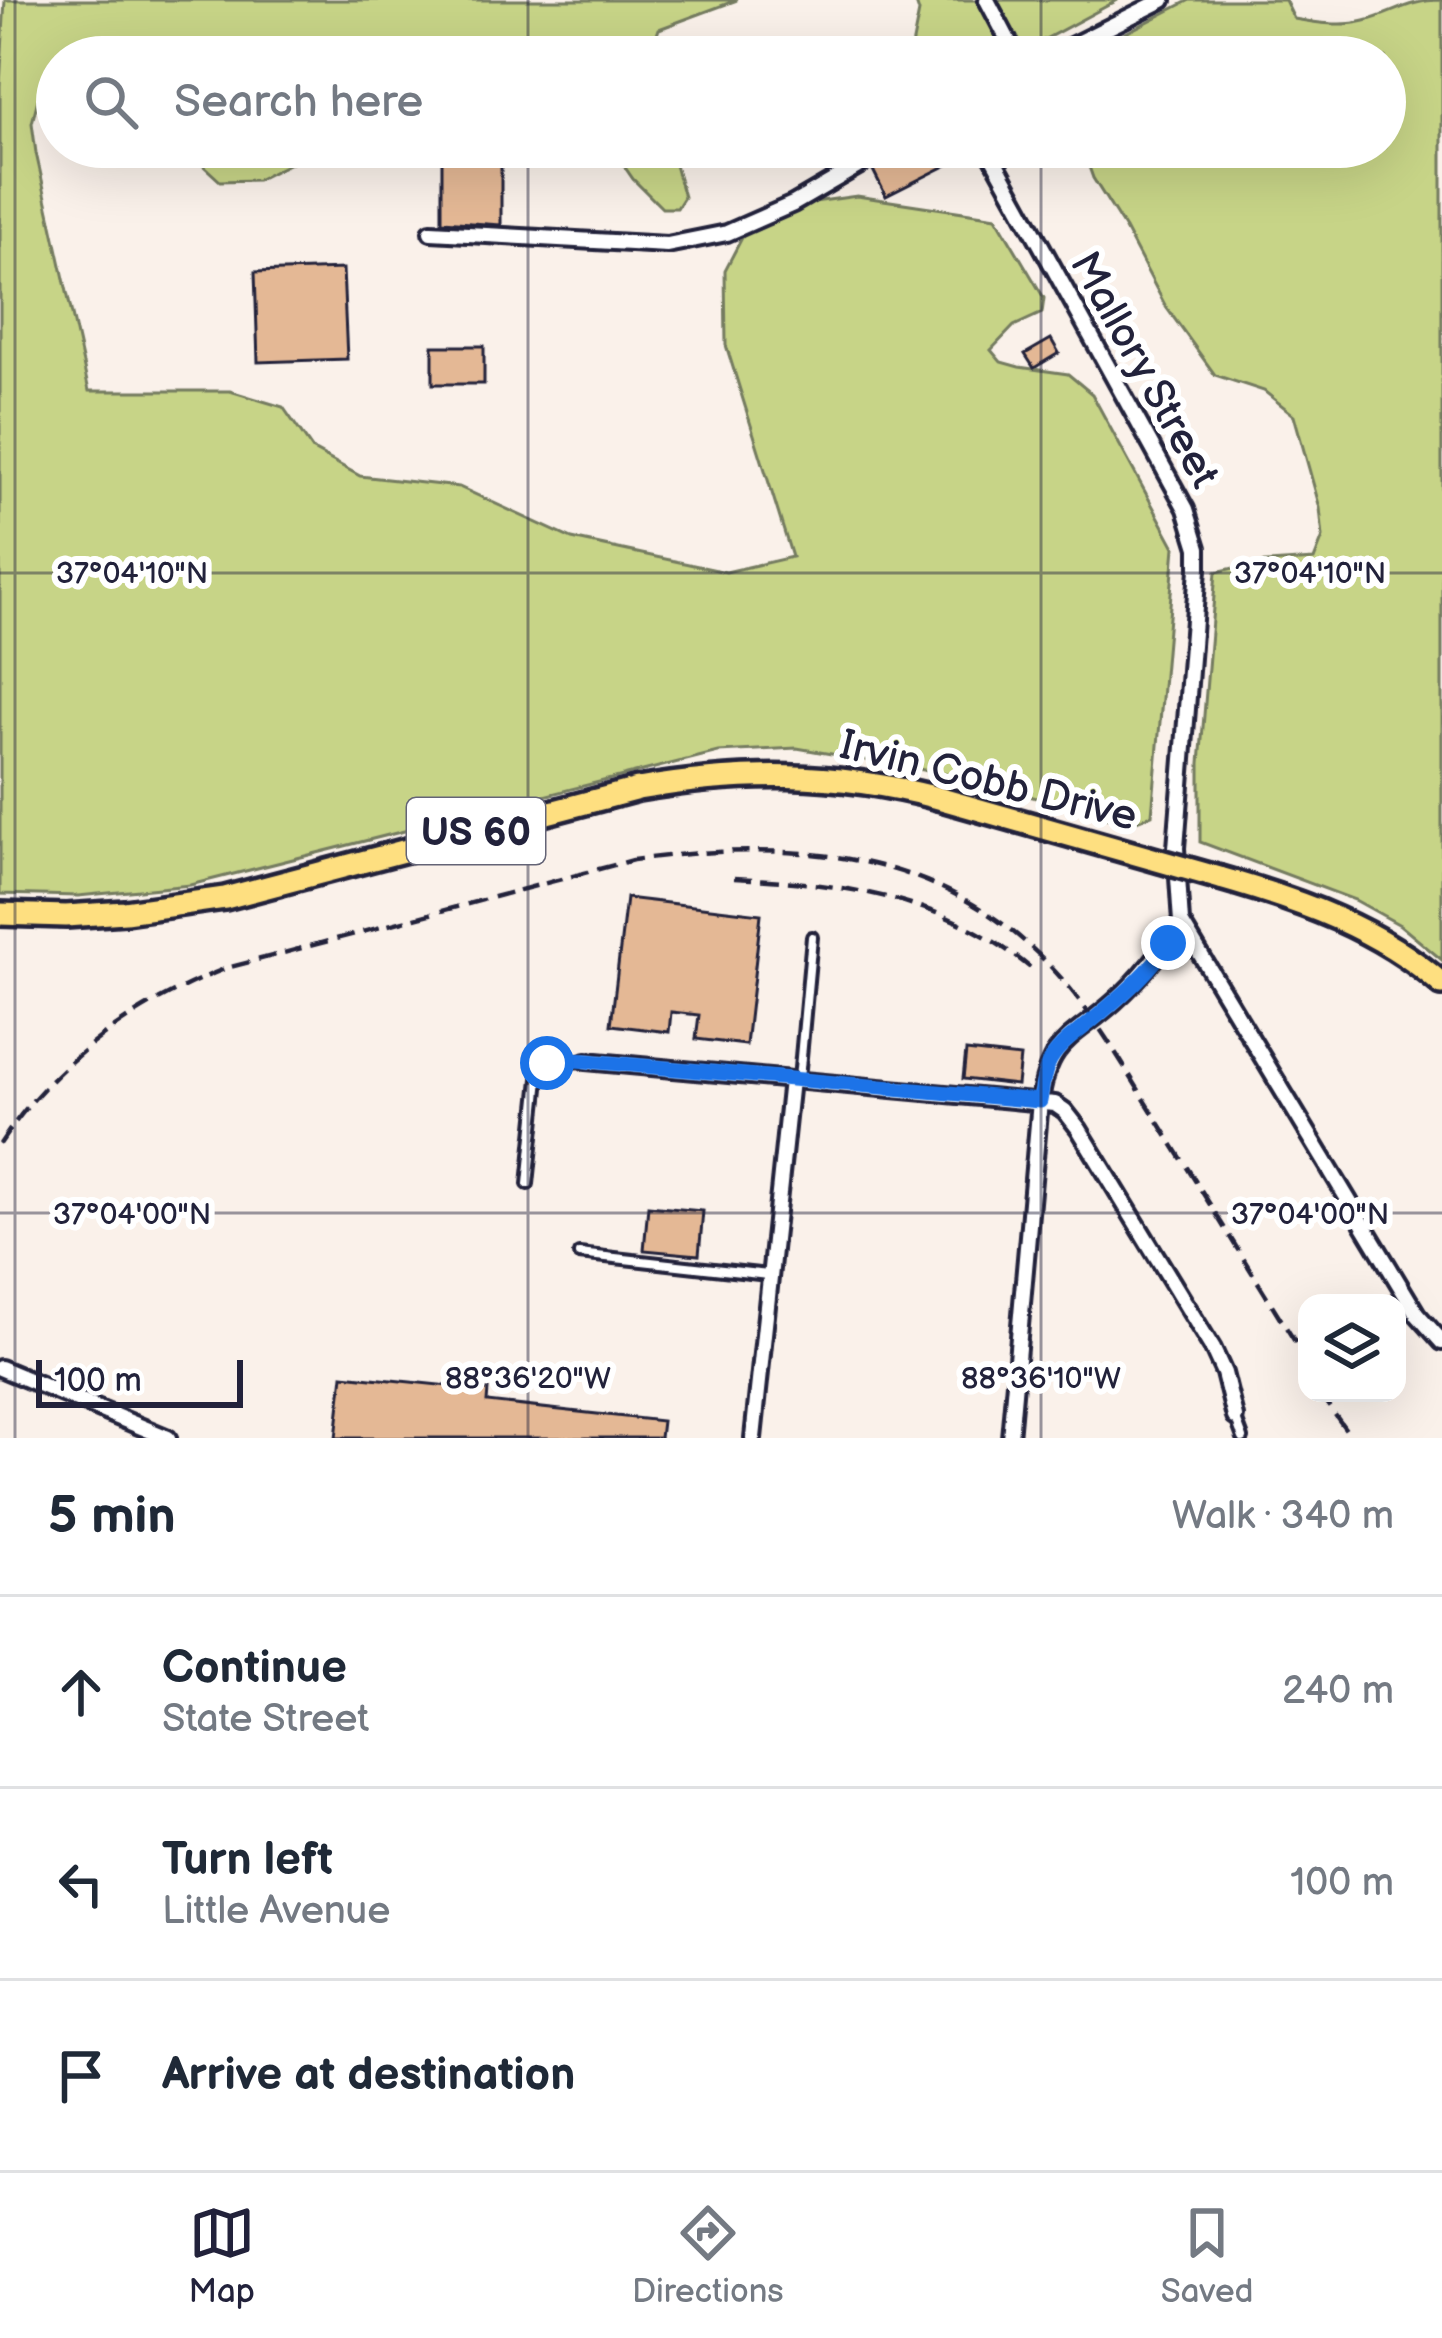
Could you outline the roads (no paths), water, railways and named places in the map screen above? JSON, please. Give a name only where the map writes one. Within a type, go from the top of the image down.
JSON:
[{"type":"main road","name":"Irvin Cobb Drive","points":[[8,915],[125,912],[225,898],[638,789],[698,779],[800,775],[938,798],[1300,902],[1396,950],[1442,985]]},
{"type":"street","points":[[987,0],[1007,36]]},
{"type":"street","points":[[1091,36],[1163,0]]},
{"type":"street","points":[[431,232],[667,245],[727,233],[776,212],[854,168]]},
{"type":"street","name":"Mallory Street","points":[[999,168],[1165,469],[1198,548],[1176,848],[1181,922]]},
{"type":"street","points":[[1010,1438],[1047,1066],[1067,1039],[1153,964],[1181,922],[1417,1314],[1442,1342]]},
{"type":"street","points":[[586,1061],[1055,1104],[1079,1129],[1213,1349],[1235,1417]]},
{"type":"street","points":[[753,1438],[795,1080]]},
{"type":"street","points":[[0,1368],[168,1438]]},
{"type":"lane","points":[[795,1080],[812,937]]},
{"type":"lane","points":[[528,1184],[540,1069],[547,1063],[586,1061]]},
{"type":"lane","points":[[579,1254],[772,1276]]},
{"type":"lane","points":[[1235,1417],[1243,1438]]},
{"type":"railway","points":[[0,1144],[46,1086],[100,1038],[160,999],[227,968],[633,860],[694,853],[813,854],[869,863],[923,880],[974,905],[1022,940],[1067,985],[1115,1051],[1298,1346]]},
{"type":"railway","points":[[734,878],[854,890],[929,910],[1000,945],[1033,970]]},
{"type":"railway","points":[[1326,1402],[1352,1438]]}]
